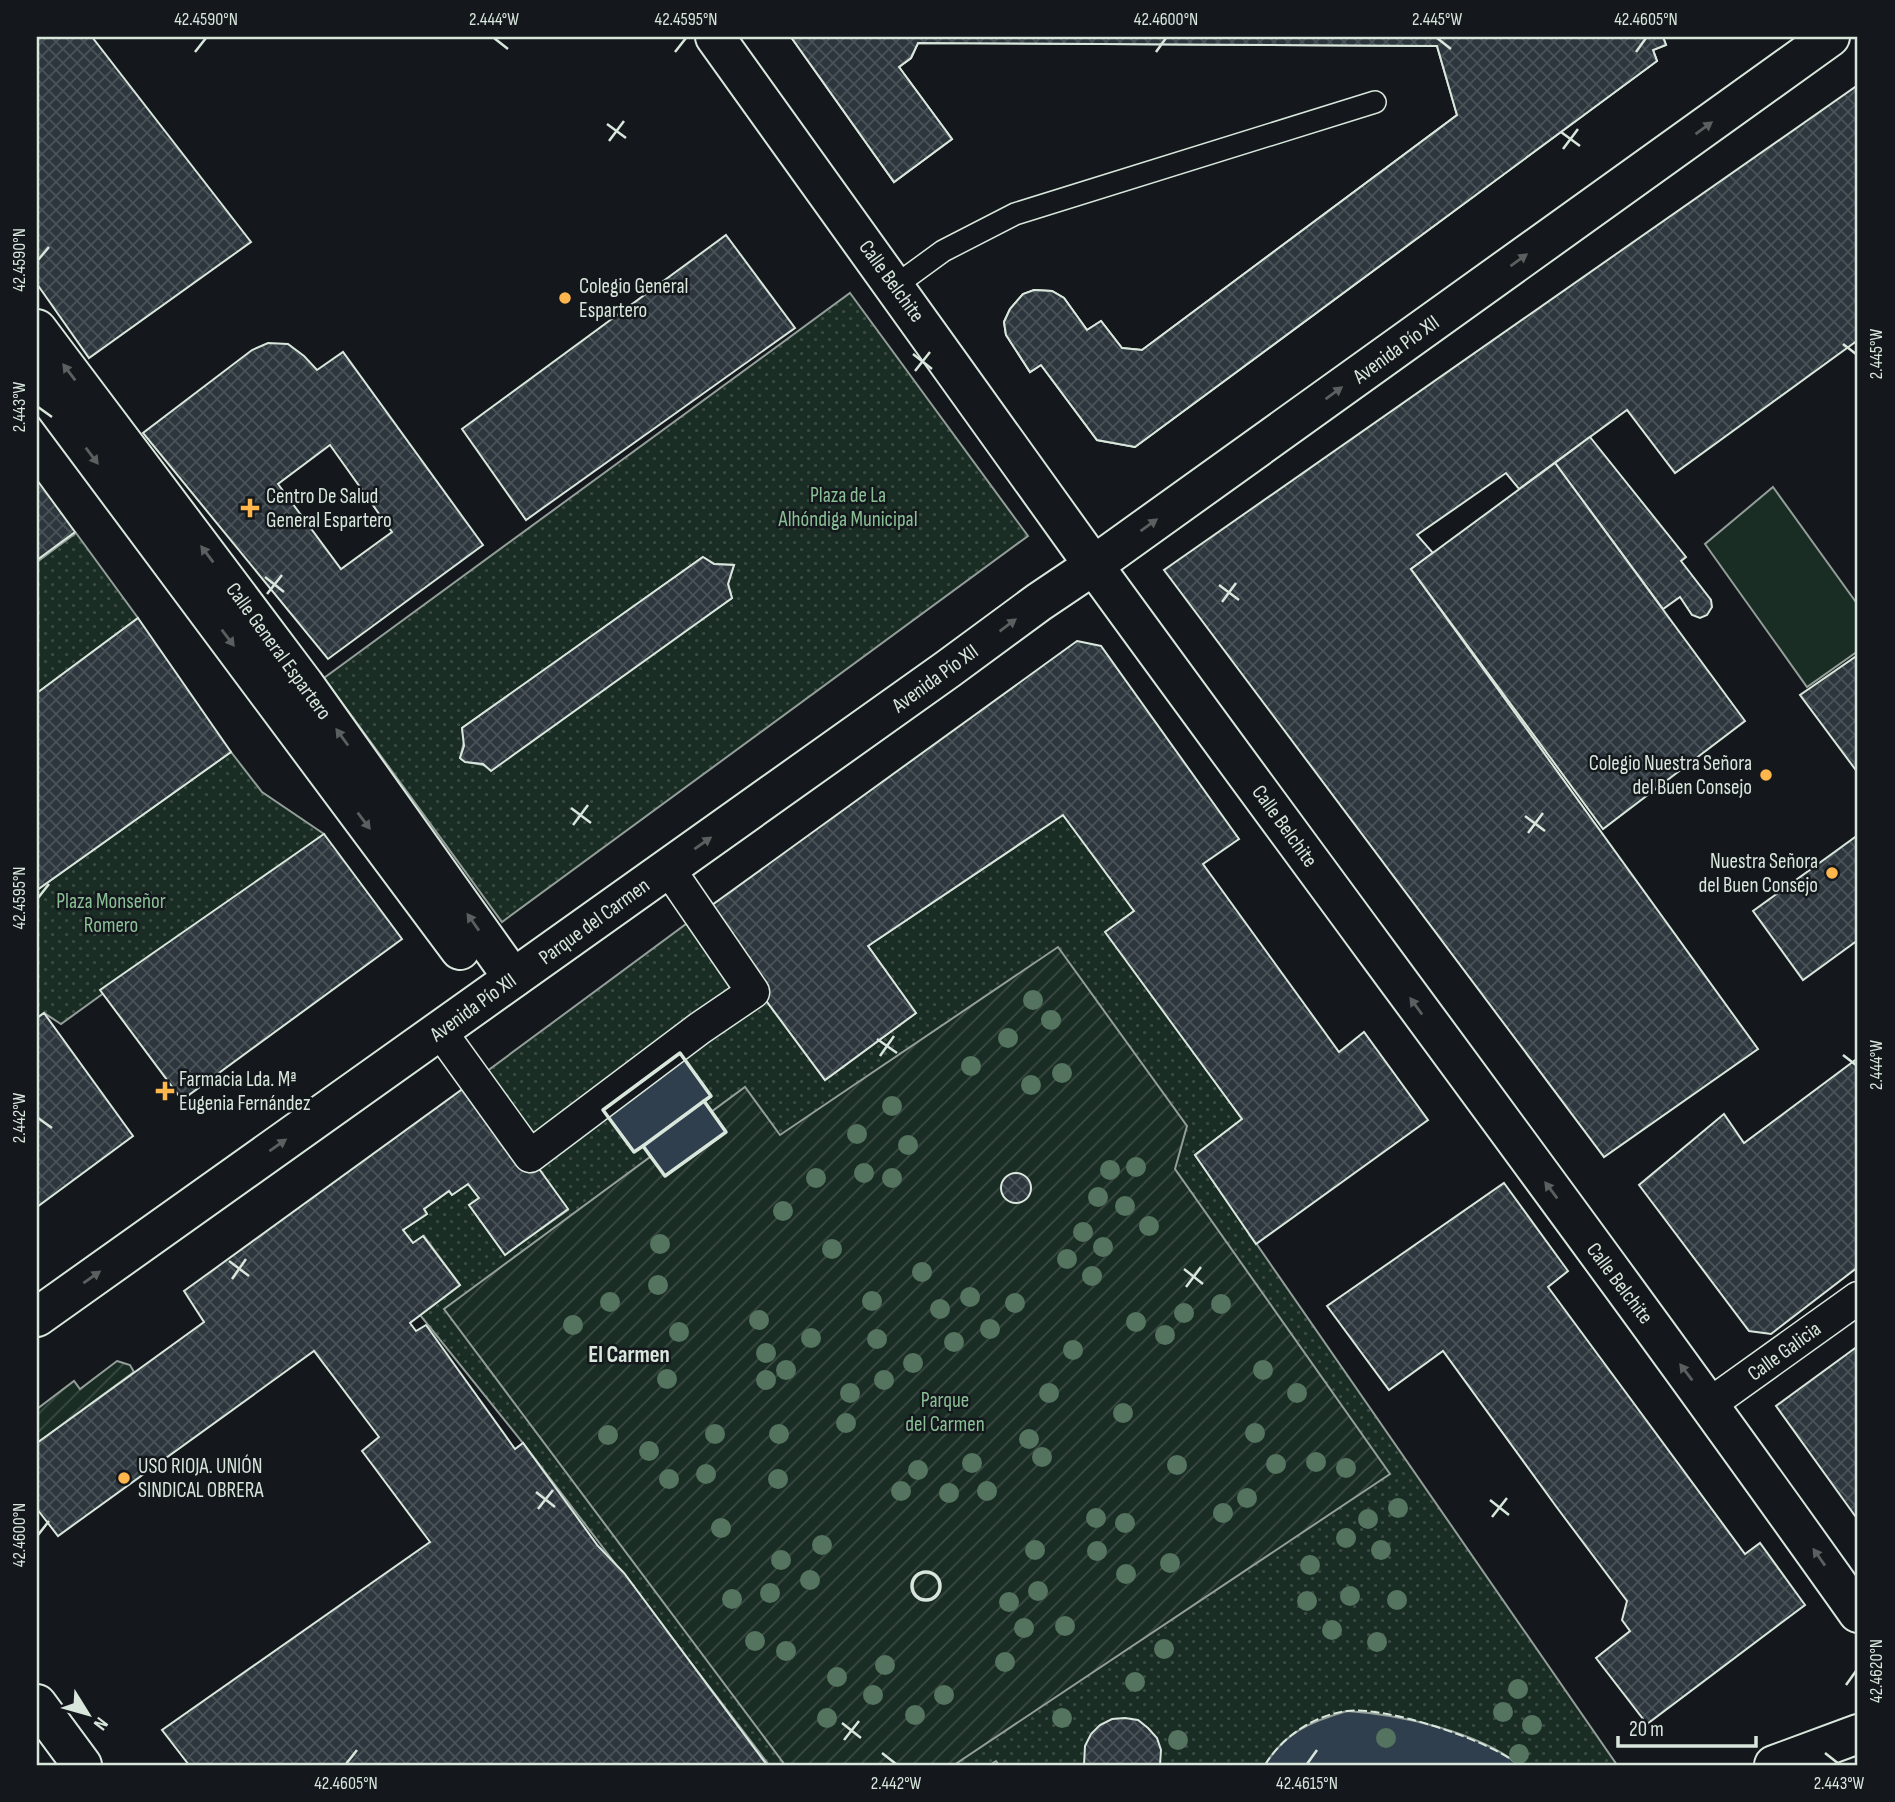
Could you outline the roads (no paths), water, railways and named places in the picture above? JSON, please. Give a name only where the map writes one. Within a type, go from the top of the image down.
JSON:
[{"type":"street","name":"Calle Belchite","points":[[715,37],[1094,565],[1710,1404],[1858,1613]]},
{"type":"street","name":"Avenida Pío XII","points":[[37,1317],[1830,37]]},
{"type":"street","name":"Calle General Espartero","points":[[37,329],[304,684],[513,978]]},
{"type":"street","points":[[37,382],[460,950]]},
{"type":"street","name":"Parque del Carmen","points":[[550,953],[440,1031],[530,1156],[700,1028],[753,992],[667,868]]},
{"type":"street","name":"Calle Galicia","points":[[1710,1404],[1858,1298]]},
{"type":"street","points":[[37,1704],[82,1765]]},
{"type":"street","points":[[1774,1765],[1858,1734]]},
{"type":"lane","points":[[895,286],[943,251],[1015,214],[1375,102]]},
{"type":"water","points":[[680,1053],[711,1096],[704,1102],[726,1132],[665,1176],[643,1146],[634,1152],[603,1110]]},
{"type":"water","points":[[1347,1711],[1390,1716],[1460,1734],[1502,1753],[1519,1765],[1265,1765],[1281,1744],[1300,1729]]},
{"type":"place","name":"Colegio General Espartero","points":[[565,298]]},
{"type":"place","name":"Centro De Salud General Espartero","points":[[250,508]]},
{"type":"place","name":"Colegio Nuestra Señora del Buen Consejo","points":[[1766,775]]},
{"type":"place","name":"Nuestra Señora del Buen Consejo","points":[[1832,873]]},
{"type":"place","name":"Farmacia Lda. Mª Eugenia Fernández","points":[[165,1091]]},
{"type":"place","name":"USO RIOJA. UNIÓN SINDICAL OBRERA","points":[[124,1478]]},
{"type":"district","name":"El Carmen","points":[[629,1354]]},
{"type":"park label","name":"Plaza de La Alhóndiga Municipal","points":[[848,507]]},
{"type":"park label","name":"Plaza Monseñor Romero","points":[[111,913]]}]
